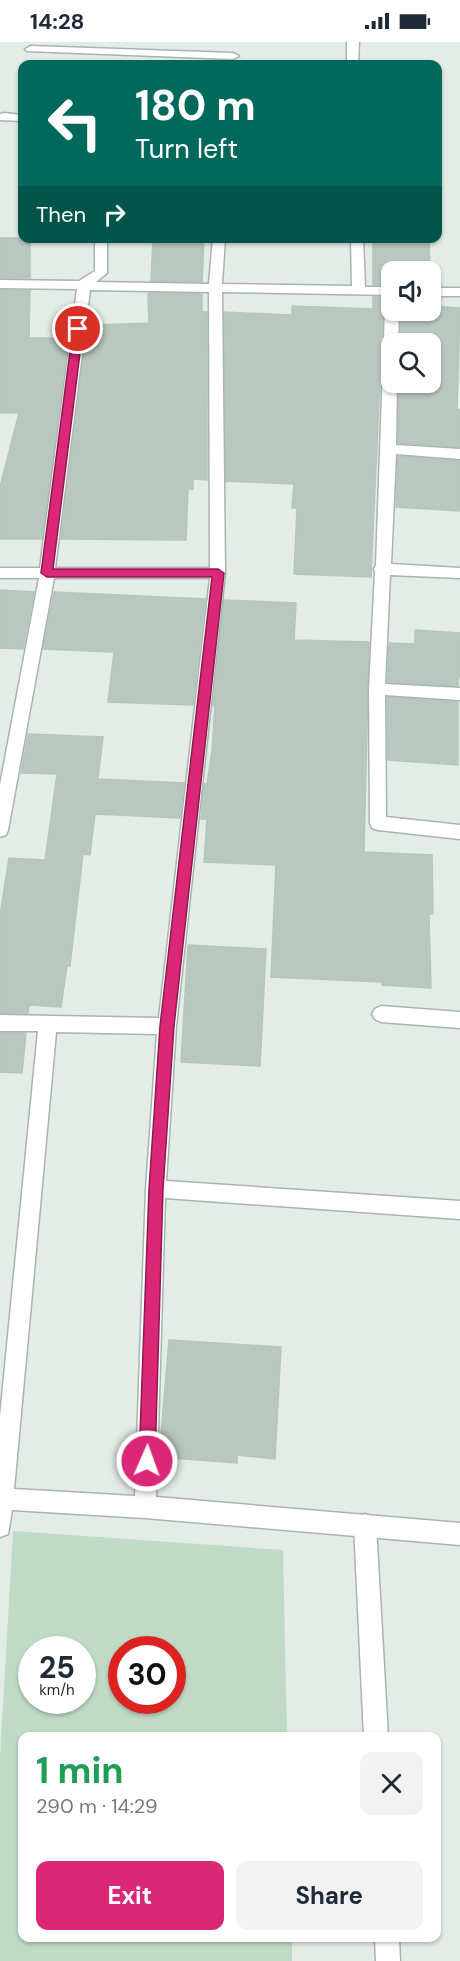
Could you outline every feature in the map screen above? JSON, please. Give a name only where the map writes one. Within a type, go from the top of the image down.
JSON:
[{"type":"street","points":[[31,49],[114,47],[233,60],[234,42]]},
{"type":"street","points":[[353,42],[353,60]]},
{"type":"street","points":[[4,117],[18,118]]},
{"type":"street","points":[[0,830],[47,573],[84,284],[101,273],[101,243]]},
{"type":"street","points":[[145,1507],[156,1189],[167,1026],[218,573],[215,287],[219,243]]},
{"type":"street","points":[[357,243],[358,291]]},
{"type":"street","points":[[0,284],[381,291]]},
{"type":"street","points":[[441,292],[460,292]]},
{"type":"street","points":[[392,321],[389,449],[381,569],[377,689],[378,823],[460,832]]},
{"type":"street","points":[[389,449],[460,454]]},
{"type":"street","points":[[381,569],[460,573]]},
{"type":"street","points":[[0,573],[218,573]]},
{"type":"street","points":[[377,689],[460,694]]},
{"type":"street","points":[[381,1014],[460,1020]]},
{"type":"street","points":[[0,1023],[167,1026]]},
{"type":"street","points":[[0,1526],[48,1024]]},
{"type":"street","points":[[156,1189],[460,1210]]},
{"type":"street","points":[[2,1499],[145,1507],[460,1534]]},
{"type":"street","points":[[365,1525],[376,1732]]},
{"type":"street","points":[[387,1942],[388,1961]]},
{"type":"green space","points":[[13,1531],[283,1550],[287,1732],[18,1732],[18,1942],[292,1942],[292,1961],[0,1961],[0,1757]]},
{"type":"building","points":[[0,238],[18,238],[18,243],[30,243],[30,278],[0,278]]},
{"type":"building","points":[[153,243],[204,243],[202,282],[151,281]]},
{"type":"building","points":[[373,243],[429,243],[430,261],[381,261],[381,285],[373,285]]},
{"type":"building","points":[[0,290],[30,291],[29,338],[68,338],[42,539],[0,539],[0,487],[19,413],[0,413]]},
{"type":"building","points":[[148,294],[202,294],[202,312],[207,312],[207,480],[193,479],[193,489],[188,489],[186,540],[61,539],[86,338],[98,338],[97,325],[149,323]]},
{"type":"building","points":[[373,297],[381,297],[383,321],[371,577],[294,574],[297,508],[292,508],[294,484],[226,481],[224,312],[292,315],[292,306],[373,309]]},
{"type":"building","points":[[441,307],[460,308],[457,409],[460,410],[460,447],[398,443],[399,393],[441,393],[441,333],[400,333],[401,321],[441,321]]},
{"type":"building","points":[[398,456],[460,461],[460,511],[396,507]]},
{"type":"building","points":[[0,590],[34,592],[23,649],[0,648]]},
{"type":"building","points":[[54,592],[205,599],[193,705],[108,702],[114,652],[43,649]]},
{"type":"building","points":[[224,600],[296,603],[294,640],[369,642],[364,852],[432,855],[433,914],[429,914],[431,988],[382,985],[382,982],[271,977],[276,865],[204,862],[207,819],[201,819],[204,784],[207,784],[212,751],[215,706],[213,706]]},
{"type":"building","points":[[415,630],[460,633],[458,686],[387,682],[389,643],[415,644]]},
{"type":"building","points":[[387,697],[458,702],[458,765],[388,760]]},
{"type":"building","points":[[28,734],[103,737],[98,779],[184,783],[180,818],[95,814],[90,855],[83,854],[70,966],[67,966],[61,1007],[29,1005],[28,1013],[0,1013],[0,915],[9,858],[45,860],[57,774],[21,773]]},
{"type":"building","points":[[188,945],[266,949],[260,1066],[181,1062]]},
{"type":"building","points":[[0,1033],[26,1033],[22,1073],[0,1072]]},
{"type":"building","points":[[169,1340],[281,1347],[275,1459],[237,1455],[237,1463],[159,1457]]},
{"type":"route","points":[[78,329],[47,573],[218,573],[167,1026],[156,1189],[147,1461]]}]
